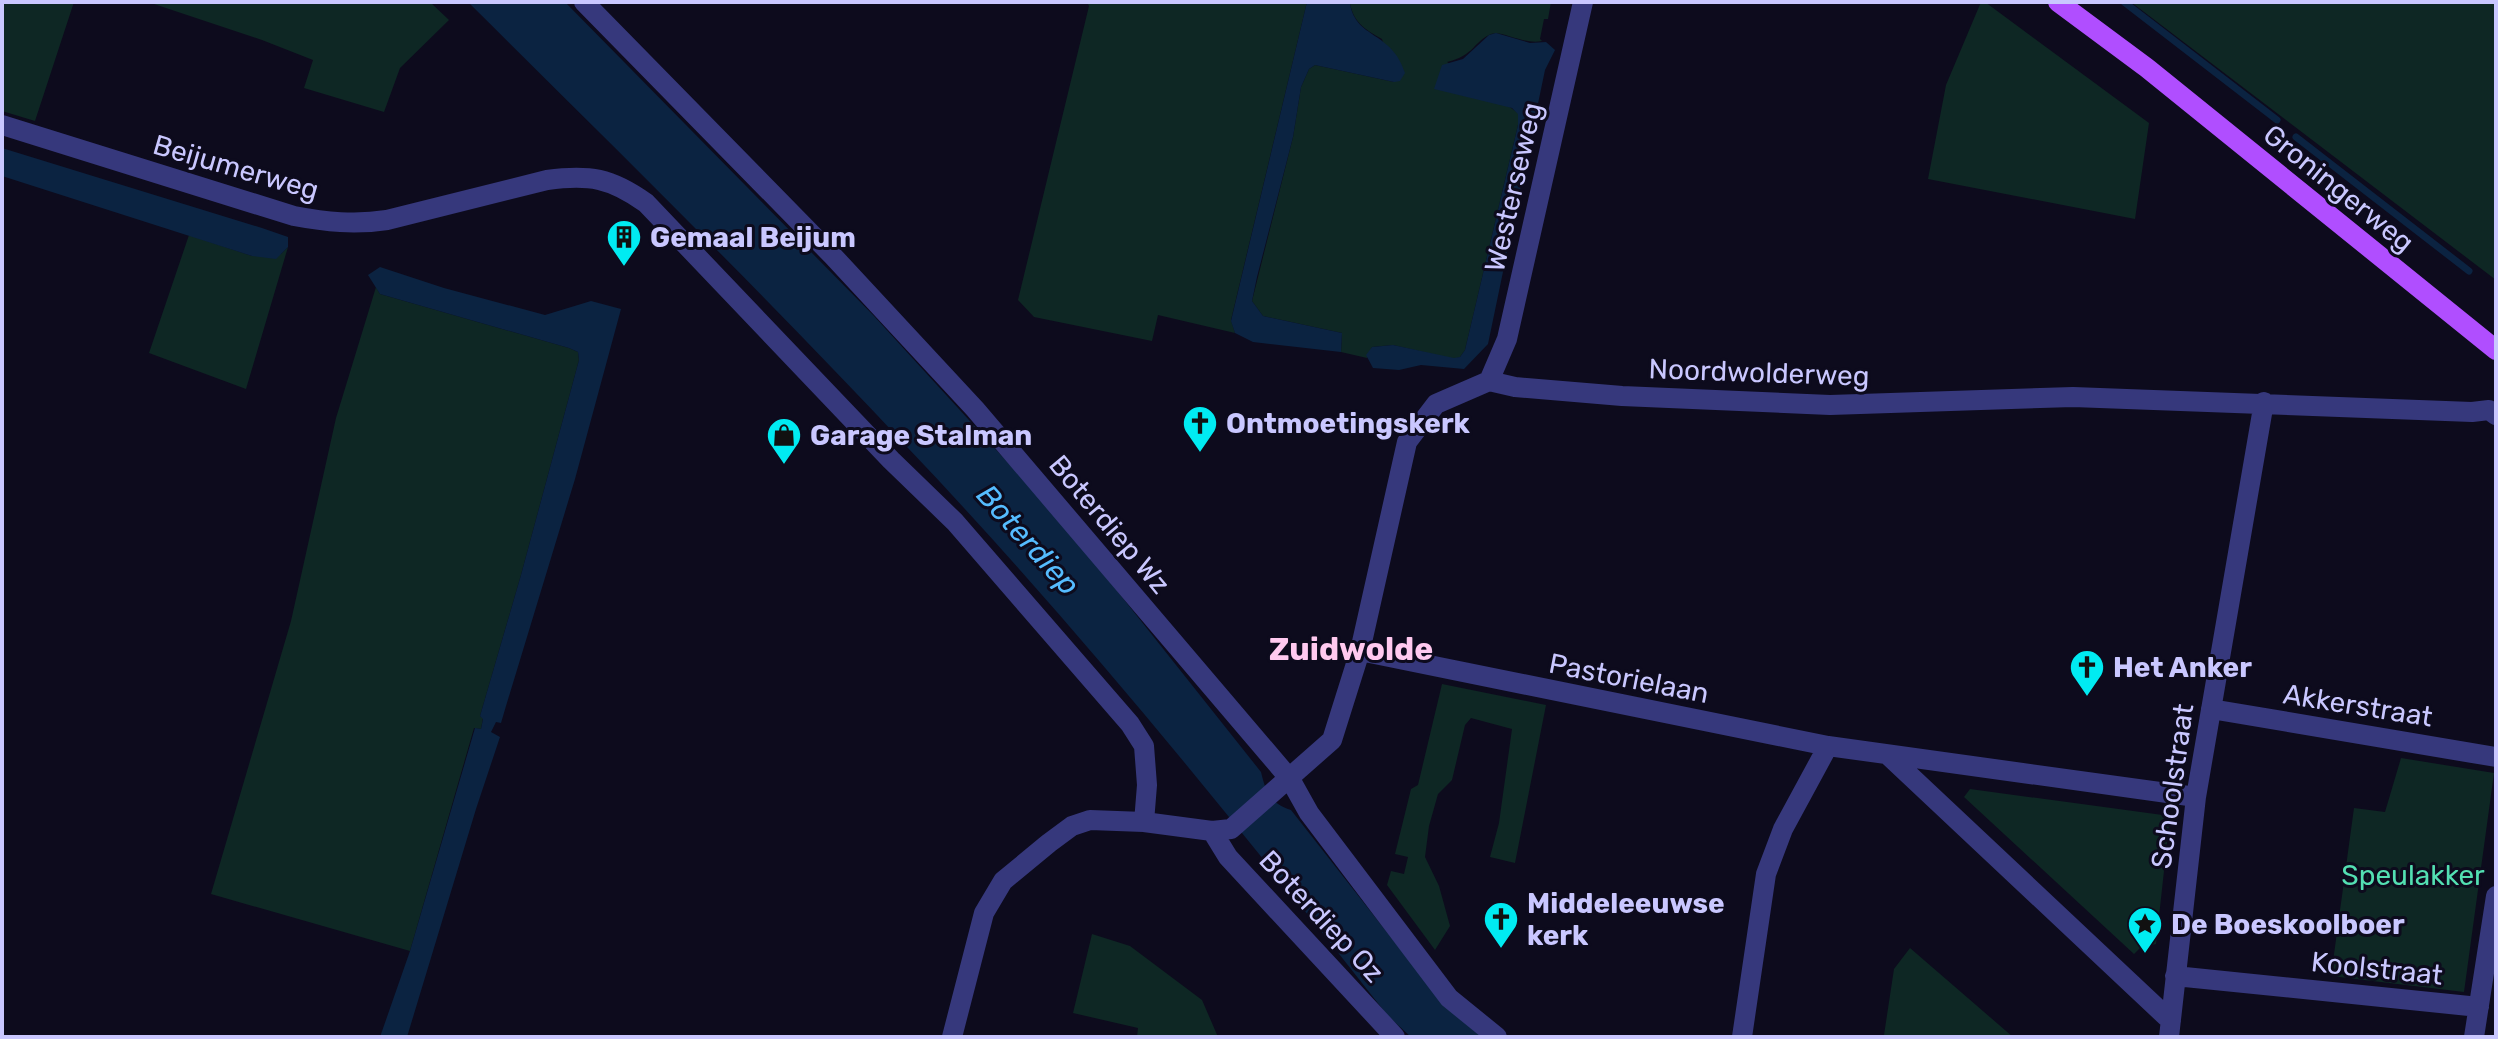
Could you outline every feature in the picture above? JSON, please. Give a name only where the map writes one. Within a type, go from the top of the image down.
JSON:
[{"type":"main road","name":"Groningerweg","points":[[2058,2],[2147,68],[2496,350]]},
{"type":"street","name":"Boterdiep Wz","points":[[584,2],[822,244],[975,409],[1286,782],[1449,998],[1497,1037]]},
{"type":"street","name":"Westerseweg","points":[[1489,381],[1507,339],[1583,2]]},
{"type":"street","name":"Beijumerweg","points":[[2,125],[294,216],[333,223],[360,225],[387,220],[569,177],[599,178],[625,189],[646,203],[891,460],[955,522],[1130,724],[1144,746],[1147,785],[1144,822]]},
{"type":"street","points":[[952,1037],[984,913],[1003,881],[1072,826],[1090,820],[1221,830],[1286,782],[1332,740],[1360,651],[1407,442],[1436,404],[1489,381]]},
{"type":"street","name":"Noordwolderweg","points":[[1489,381],[1515,387],[1622,396],[1830,405],[2073,397],[2472,412],[2489,410],[2496,415]]},
{"type":"street","name":"Schoolstraat","points":[[2170,1029],[2196,797],[2264,402]]},
{"type":"street","name":"Pastorielaan","points":[[1360,651],[1828,746],[2196,797]]},
{"type":"street","name":"Akkerstraat","points":[[2211,709],[2496,757]]},
{"type":"street","points":[[1742,1037],[1766,874],[1783,829],[1828,746]]},
{"type":"street","points":[[1889,756],[2170,1029]]},
{"type":"street","name":"Boterdiep Oz","points":[[1221,830],[1228,857],[1395,1037]]},
{"type":"street","points":[[2474,1037],[2496,896]]},
{"type":"street","name":"Koolstraat","points":[[2175,976],[2479,1007]]},
{"type":"green space","points":[[2,2],[74,2],[35,121],[2,111]]},
{"type":"green space","points":[[148,2],[430,2],[449,20],[400,68],[384,112],[304,88],[313,60]]},
{"type":"green space","points":[[1087,2],[1307,2],[1231,320],[1235,333],[1158,315],[1152,341],[1034,317],[1018,300],[1089,6]]},
{"type":"green space","points":[[1346,2],[1551,2],[1548,19],[1544,19],[1542,41],[1491,34],[1463,56],[1447,62],[1518,113],[1518,125],[1465,350],[1454,359],[1393,345],[1372,347],[1367,358],[1341,352],[1342,333],[1263,316],[1252,301],[1293,137],[1301,87],[1309,69],[1315,65],[1394,82],[1382,39],[1362,25]]},
{"type":"green space","points":[[1981,2],[2149,123],[2135,219],[1928,179],[1946,85]]},
{"type":"green space","points":[[2131,2],[2496,2],[2496,280]]},
{"type":"green space","points":[[189,235],[252,256],[281,254],[288,247],[246,389],[149,353]]},
{"type":"green space","points":[[376,287],[380,294],[569,348],[578,352],[579,360],[480,716],[483,718],[481,729],[474,728],[410,951],[211,894],[291,621],[336,418]]},
{"type":"green space","points":[[1442,684],[1546,705],[1515,863],[1490,857],[1499,823],[1512,729],[1471,718],[1465,725],[1452,780],[1438,794],[1429,826],[1425,857],[1439,886],[1450,926],[1435,950],[1387,885],[1391,871],[1404,874],[1408,857],[1395,854],[1411,789],[1418,785]]},
{"type":"green space","name":"Speulakker","points":[[2401,758],[2494,773],[2464,992],[2331,976],[2354,808],[2385,812]]},
{"type":"green space","points":[[1970,789],[2170,816],[2156,944],[2140,948],[2134,954],[1964,797]]},
{"type":"green space","points":[[1092,934],[1130,946],[1202,1000],[1218,1037],[1137,1037],[1138,1028],[1073,1013]]},
{"type":"green space","points":[[1910,948],[2013,1037],[1884,1035],[1894,969]]},
{"type":"water","name":"Boterdiep","points":[[468,2],[565,2],[874,316],[1064,524],[1261,772],[1270,796],[1291,810],[1415,968],[1489,1037],[1411,1037],[1388,1016],[1155,727],[1034,585],[745,278]]},
{"type":"water","points":[[1307,2],[1350,4],[1359,24],[1392,49],[1405,73],[1400,81],[1394,82],[1315,65],[1309,69],[1301,87],[1293,137],[1257,277],[1252,301],[1263,316],[1342,333],[1341,352],[1253,342],[1235,333],[1231,321]]},
{"type":"water","points":[[1496,33],[1530,43],[1546,42],[1555,50],[1545,70],[1488,344],[1464,369],[1421,365],[1399,370],[1373,368],[1366,355],[1372,347],[1393,345],[1454,358],[1460,357],[1465,350],[1518,125],[1518,114],[1512,108],[1434,89],[1442,65],[1463,59],[1489,35]]},
{"type":"water","points":[[2,148],[288,237],[288,247],[276,259],[252,256],[2,176]]},
{"type":"water","points":[[380,267],[545,315],[591,301],[621,309],[575,479],[501,723],[496,722],[491,732],[500,737],[407,1037],[380,1037],[410,951],[475,728],[481,729],[483,719],[480,716],[579,360],[578,352],[569,348],[380,294],[368,275]]},
{"type":"waterway","points":[[2124,2],[2277,120]]},
{"type":"waterway","points":[[2296,137],[2469,271]]},
{"type":"place","name":"Gemaal Beijum","points":[[624,268]]},
{"type":"place","name":"Ontmoetingskerk","points":[[1200,454]]},
{"type":"place","name":"Garage Stalman","points":[[784,466]]},
{"type":"place","name":"Het Anker","points":[[2087,698]]},
{"type":"place","name":"Middeleeuwse kerk","points":[[1501,950]]},
{"type":"place","name":"De Boeskoolboer","points":[[2145,955]]},
{"type":"district","name":"Zuidwolde","points":[[1351,649]]}]
